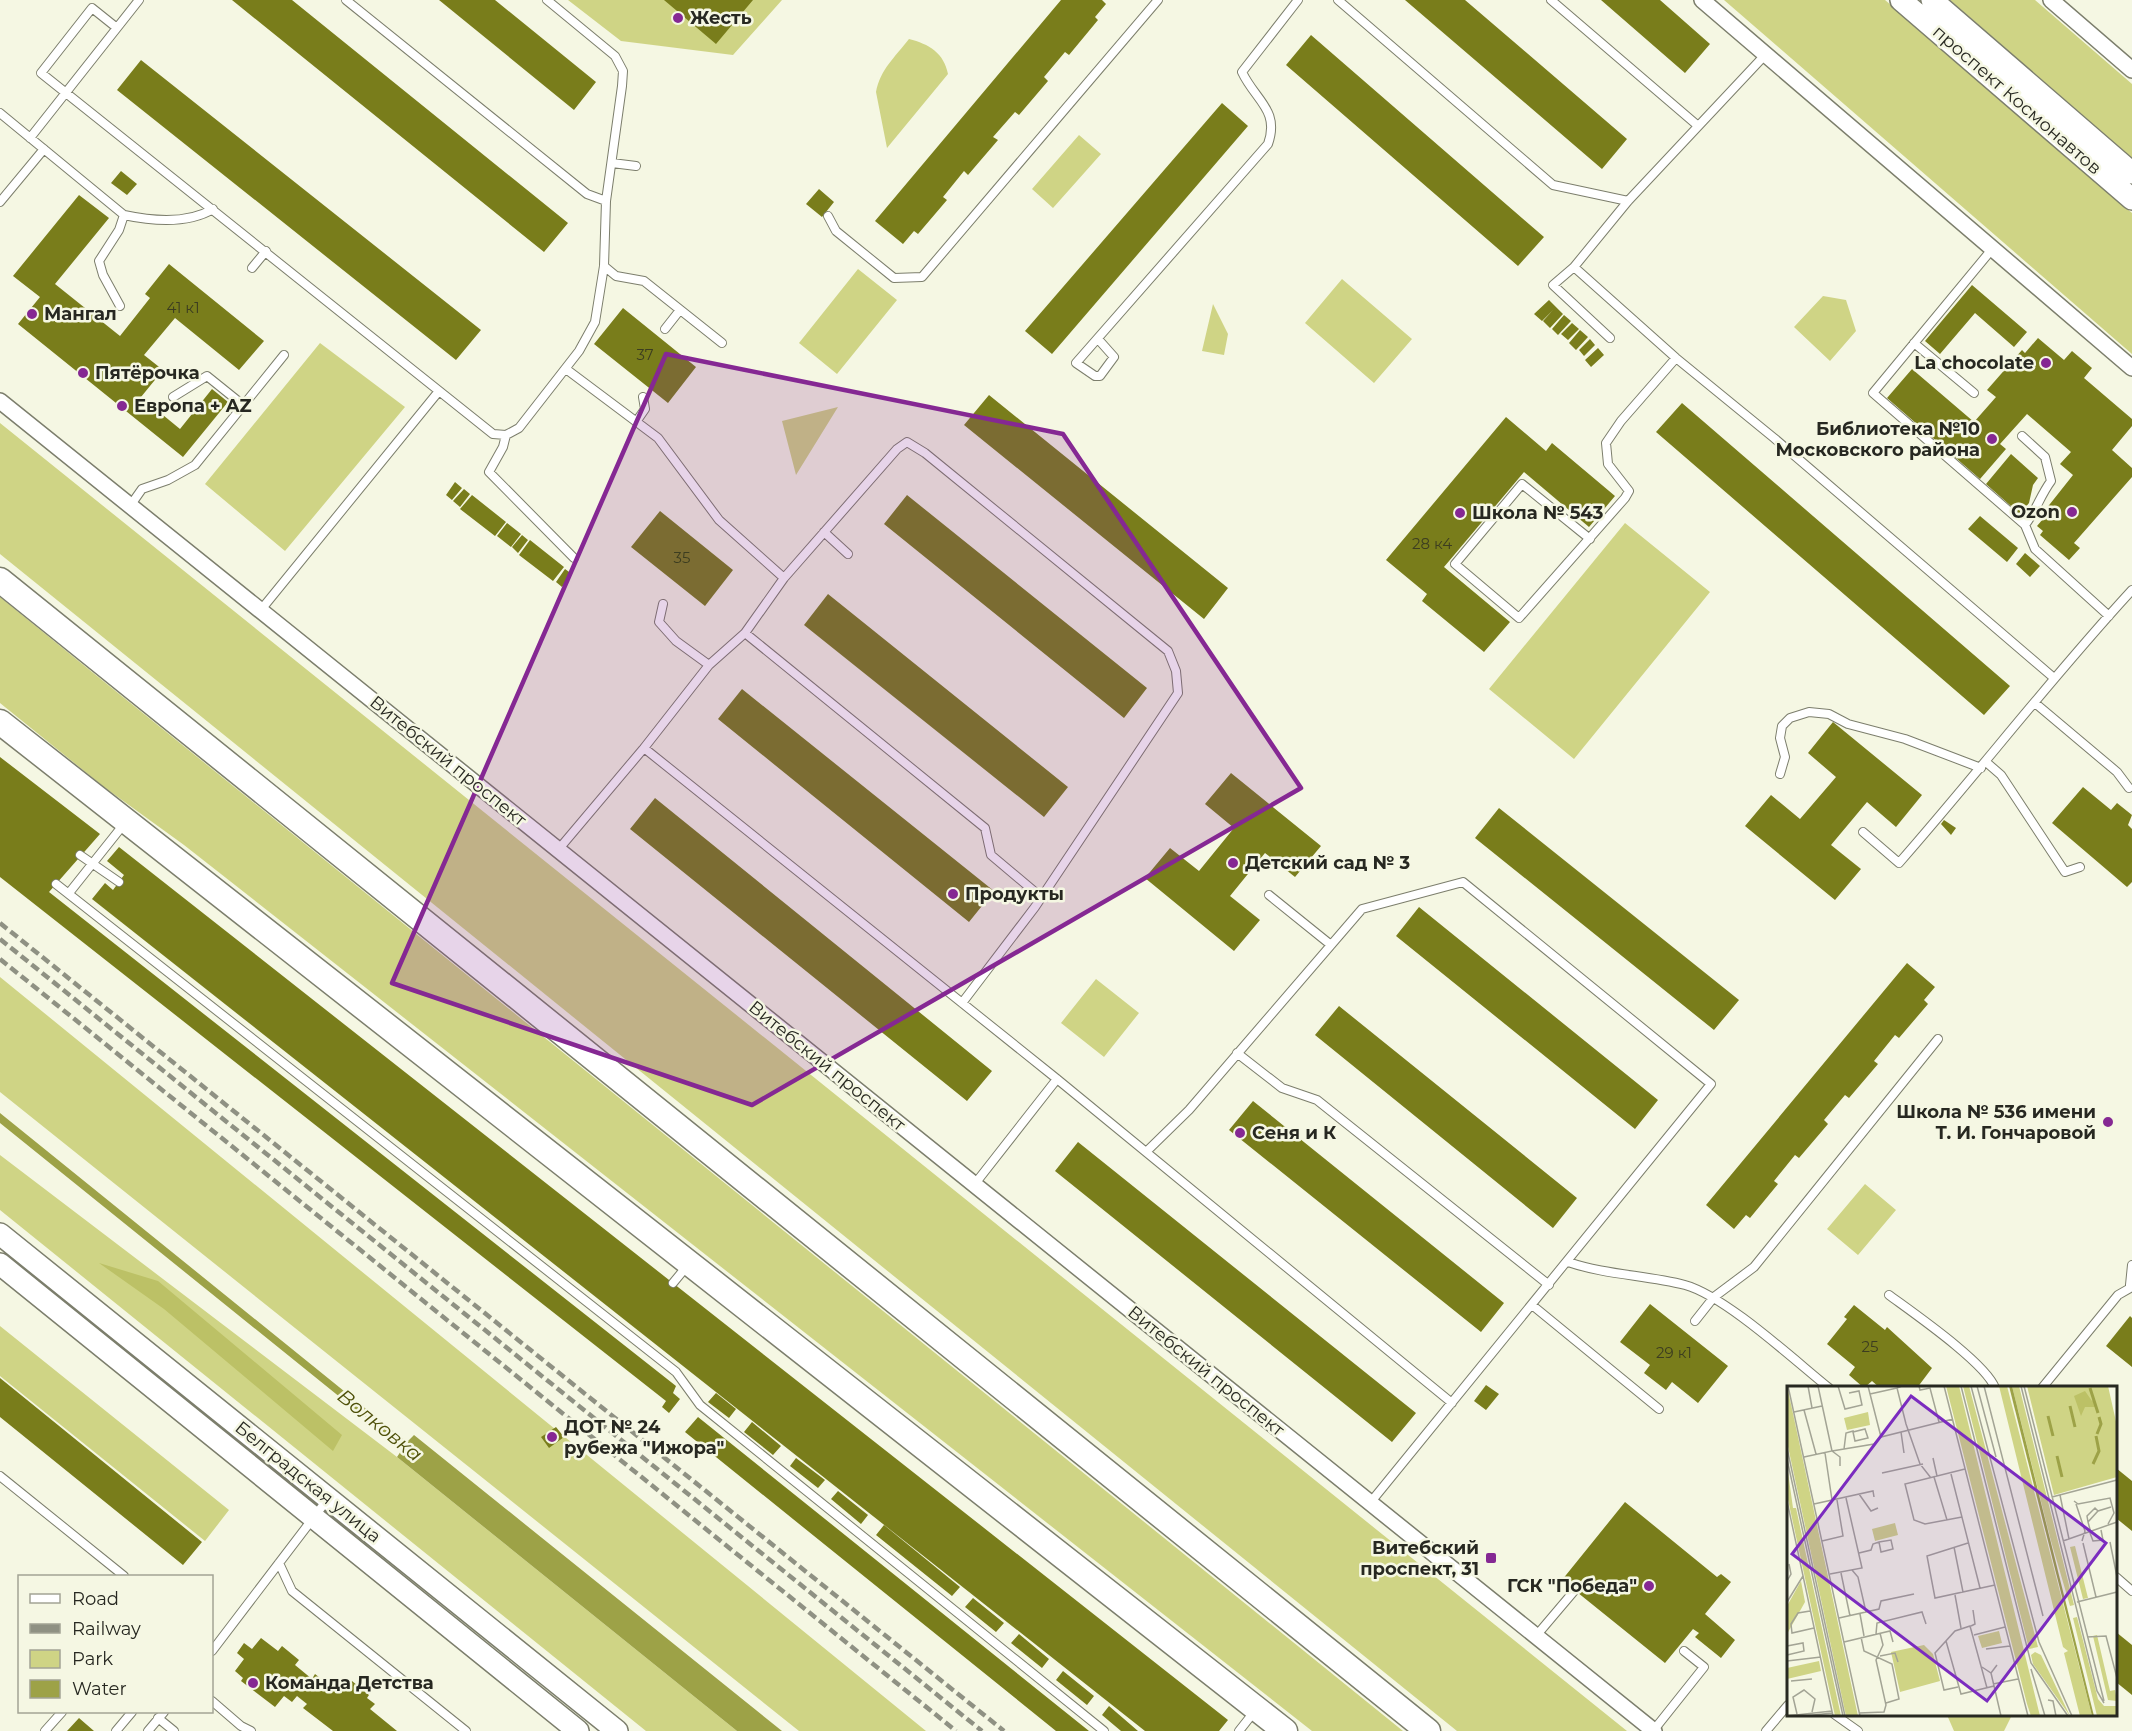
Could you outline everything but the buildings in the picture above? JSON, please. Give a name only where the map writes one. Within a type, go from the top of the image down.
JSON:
[{"type":"main road","points":[[0,580],[1428,1731]]},
{"type":"main road","points":[[0,722],[1285,1731]]},
{"type":"street","points":[[1702,0],[2132,369]]},
{"type":"street","name":"проспект Космонавтов","points":[[1901,0],[2132,199]]},
{"type":"street","name":"проспект Космонавтов","points":[[1932,0],[2132,173]]},
{"type":"street","points":[[2051,0],[2132,70]]},
{"type":"street","name":"Витебский проспект","points":[[0,401],[1653,1731]]},
{"type":"street","name":"Белградская улица","points":[[0,1234],[617,1731]]},
{"type":"street","name":"Белградская улица","points":[[0,1264],[578,1731]]},
{"type":"lane","points":[[30,138],[139,0]]},
{"type":"lane","points":[[346,0],[587,194],[606,201]]},
{"type":"lane","points":[[117,28],[92,8],[41,73],[494,434],[506,435],[519,428],[566,369],[595,322],[604,266],[606,201],[622,86],[620,63],[605,46],[547,0]]},
{"type":"lane","points":[[828,216],[836,231],[894,278],[922,278],[1158,0]]},
{"type":"lane","points":[[1098,339],[1114,357],[1100,376],[1095,376],[1076,363],[1268,144],[1273,131],[1272,118],[1242,72],[1298,0]]},
{"type":"lane","points":[[1338,0],[1553,185],[1628,201]]},
{"type":"lane","points":[[1551,0],[1697,125]]},
{"type":"lane","points":[[1610,338],[1552,285],[1574,267],[1628,201],[1765,55]]},
{"type":"lane","points":[[0,113],[124,216],[154,221],[202,216],[213,209]]},
{"type":"lane","points":[[0,202],[44,149]]},
{"type":"lane","points":[[612,163],[636,166]]},
{"type":"lane","points":[[120,306],[103,275],[99,261],[119,230],[124,216]]},
{"type":"lane","points":[[1993,248],[1873,393],[2025,525],[2035,549],[2109,616]]},
{"type":"lane","points":[[252,268],[266,251]]},
{"type":"lane","points":[[604,266],[616,276],[644,281],[722,343]]},
{"type":"lane","points":[[1574,267],[1676,358],[1774,438],[2054,678]]},
{"type":"lane","points":[[665,329],[680,310]]},
{"type":"lane","points":[[1914,343],[1974,393]]},
{"type":"lane","points":[[130,506],[142,489],[168,480],[195,465],[284,355]]},
{"type":"lane","points":[[1590,539],[1522,484],[1455,564],[1519,618],[1590,539],[1629,491],[1608,464],[1606,443],[1676,358]]},
{"type":"lane","points":[[566,369],[658,438],[719,520],[784,578]]},
{"type":"lane","points":[[173,397],[207,376],[243,405]]},
{"type":"lane","points":[[260,610],[440,391]]},
{"type":"lane","points":[[636,422],[645,409],[643,397]]},
{"type":"lane","points":[[506,435],[503,447],[489,472],[574,558]]},
{"type":"lane","points":[[2022,436],[2045,457],[2051,481],[2041,495],[2037,510],[2025,525]]},
{"type":"lane","points":[[558,850],[644,748],[709,665],[745,633],[784,578],[897,449],[907,442],[925,453],[1168,651],[1176,671],[1179,693],[1041,897],[962,1003]]},
{"type":"lane","points":[[824,532],[848,554]]},
{"type":"lane","points":[[1863,832],[1899,863],[1984,765],[2054,678],[2132,590]]},
{"type":"lane","points":[[663,604],[659,622],[676,640],[709,665]]},
{"type":"lane","points":[[745,633],[985,828],[991,855],[1041,897]]},
{"type":"lane","points":[[2035,703],[2117,772],[2129,788]]},
{"type":"lane","points":[[1780,774],[1785,757],[1780,738],[1782,726],[1790,718],[1809,712],[1829,714],[1848,724],[1905,739],[1984,765],[2001,775],[2065,872],[2080,867]]},
{"type":"lane","points":[[644,748],[1057,1079],[1452,1403]]},
{"type":"lane","points":[[69,893],[126,820]]},
{"type":"lane","points":[[80,855],[119,882]]},
{"type":"lane","points":[[1146,1152],[1189,1110],[1362,909],[1463,882],[1711,1084],[1370,1503]]},
{"type":"lane","points":[[56,884],[95,917],[676,1372],[700,1405],[1104,1731]]},
{"type":"lane","points":[[1269,895],[1331,945]]},
{"type":"lane","points":[[1695,1321],[1714,1297],[1755,1268],[1938,1039]]},
{"type":"lane","points":[[1237,1053],[1282,1088],[1317,1100],[1549,1285]]},
{"type":"lane","points":[[974,1185],[1057,1079]]},
{"type":"lane","points":[[1568,1262],[1588,1269],[1685,1285],[1714,1297],[1826,1386]]},
{"type":"lane","points":[[673,1283],[690,1263]]},
{"type":"lane","points":[[2044,1386],[2118,1295],[2131,1286],[2132,1265]]},
{"type":"lane","points":[[1889,1295],[1960,1351],[1989,1377],[1994,1386]]},
{"type":"lane","points":[[1532,1305],[1659,1409]]},
{"type":"lane","points":[[630,1336],[636,1328]]},
{"type":"lane","points":[[0,1476],[123,1575]]},
{"type":"lane","points":[[213,1650],[328,1498]]},
{"type":"lane","points":[[279,1563],[292,1591],[466,1731]]},
{"type":"lane","points":[[2117,1579],[2132,1590]]},
{"type":"lane","points":[[1536,1636],[1575,1590]]},
{"type":"lane","points":[[1653,1731],[1704,1667],[1684,1651]]},
{"type":"lane","points":[[213,1702],[251,1731]]},
{"type":"lane","points":[[1766,1731],[1787,1706]]},
{"type":"lane","points":[[1239,1731],[1257,1709]]},
{"type":"lane","points":[[45,1731],[61,1713]]},
{"type":"lane","points":[[116,1731],[131,1713]]},
{"type":"lane","points":[[148,1731],[162,1713],[174,1731]]},
{"type":"lane","points":[[1837,1716],[1858,1731]]},
{"type":"highlighted area","points":[[666,354],[1063,434],[1301,788],[752,1105],[392,983]]},
{"type":"green space","name":"Жесть","points":[[568,0],[782,0],[733,55],[621,41]]},
{"type":"green space","points":[[1724,0],[1885,0],[2132,213],[2132,354]]},
{"type":"green space","points":[[1950,0],[2035,0],[2132,84],[2132,158]]},
{"type":"green space","points":[[909,39],[934,50],[943,60],[948,74],[887,148],[876,92],[885,70]]},
{"type":"green space","points":[[1079,135],[1101,154],[1053,208],[1032,189]]},
{"type":"green space","points":[[858,269],[897,300],[837,374],[799,343]]},
{"type":"green space","points":[[1342,279],[1412,339],[1374,383],[1305,323]]},
{"type":"green space","points":[[1823,296],[1846,300],[1856,331],[1830,361],[1794,327]]},
{"type":"green space","points":[[1213,304],[1228,334],[1224,355],[1202,351]]},
{"type":"green space","points":[[320,343],[405,407],[285,551],[205,484]]},
{"type":"green space","points":[[838,407],[796,475],[782,421]]},
{"type":"green space","points":[[0,423],[1627,1731],[1457,1731],[0,554]]},
{"type":"green space","points":[[1625,523],[1710,592],[1574,759],[1489,689]]},
{"type":"green space","points":[[0,597],[1403,1731],[1312,1731],[184,845],[104,787],[0,703]]},
{"type":"green space","points":[[0,977],[926,1731],[799,1731],[0,1092]]},
{"type":"green space","points":[[1096,979],[1139,1013],[1104,1057],[1061,1023]]},
{"type":"green space","points":[[0,1155],[397,1457],[737,1731],[646,1731],[0,1210]]},
{"type":"green space","points":[[1865,1184],[1896,1210],[1858,1255],[1827,1229]]},
{"type":"green space","points":[[0,1326],[229,1510],[205,1541],[0,1376]]},
{"type":"green space","points":[[1948,1716],[2012,1716],[2004,1731],[1954,1731]]},
{"type":"shaded area","points":[[99,1263],[158,1281],[342,1435],[333,1451],[164,1309]]},
{"type":"water","name":"Волковка","points":[[0,1113],[407,1442],[414,1435],[782,1731],[737,1731],[397,1457],[403,1448],[0,1123]]},
{"type":"railway","points":[[0,923],[1004,1731]]},
{"type":"railway","points":[[0,939],[982,1731]]},
{"type":"railway","points":[[0,959],[956,1731]]},
{"type":"place","name":"Жесть","points":[[678,18]]},
{"type":"place","name":"Мангал","points":[[32,314]]},
{"type":"place","name":"La chocolate","points":[[2046,363]]},
{"type":"place","name":"Пятёрочка","points":[[83,373]]},
{"type":"place","name":"Европа + AZ","points":[[122,406]]},
{"type":"place","name":"Библиотека №10 Московского района","points":[[1992,439]]},
{"type":"place","name":"Ozon","points":[[2072,512]]},
{"type":"place","name":"Школа № 543","points":[[1460,513]]},
{"type":"place","name":"Детский сад № 3","points":[[1233,863]]},
{"type":"place","name":"Продукты","points":[[953,894]]},
{"type":"place","name":"Школа № 536 имени Т. И. Гончаровой","points":[[2108,1122]]},
{"type":"place","name":"Сеня и К","points":[[1240,1133]]},
{"type":"place","name":"ДОТ № 24 рубежа \"Ижора\"","points":[[552,1437]]},
{"type":"place","name":"Витебский проспект, 31","points":[[1491,1558]]},
{"type":"place","name":"ГСК \"Победа\"","points":[[1649,1586]]},
{"type":"place","name":"Команда Детства","points":[[253,1683]]}]
